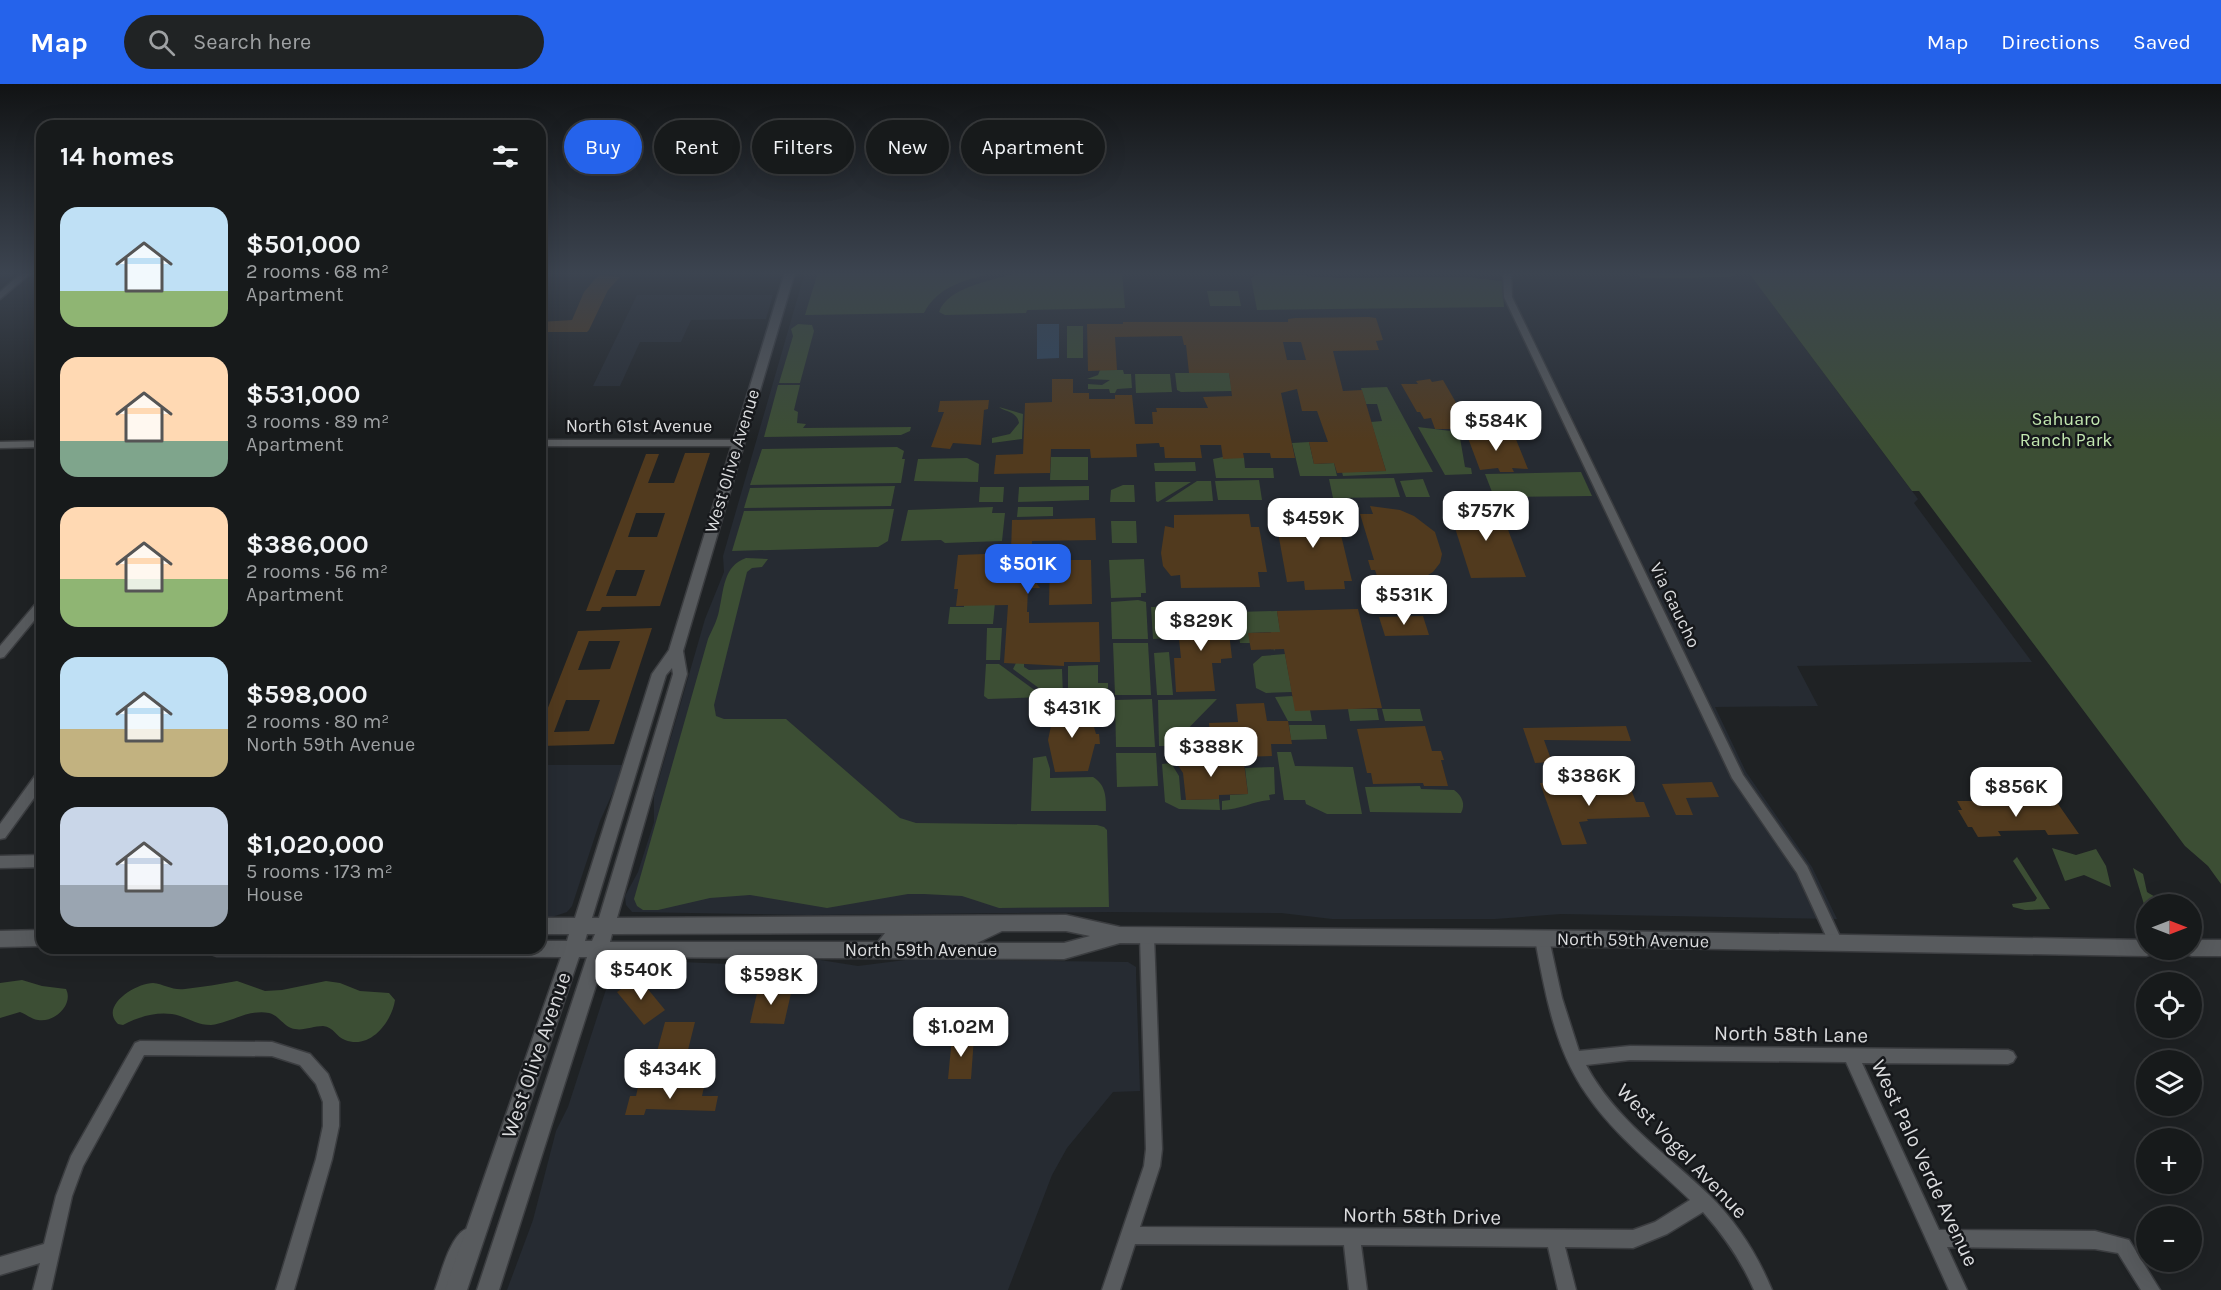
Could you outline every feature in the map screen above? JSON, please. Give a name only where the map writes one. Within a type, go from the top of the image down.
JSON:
[{"type":"main road","name":"West Olive Avenue","points":[[456,1290],[573,949],[659,674],[676,651],[773,328]]},
{"type":"main road","name":"West Olive Avenue","points":[[488,1290],[606,926],[680,674],[676,651]]},
{"type":"main road","name":"North 59th Avenue","points":[[546,926],[1066,922],[1120,935],[1147,936],[2136,948]]},
{"type":"main road","points":[[885,950],[892,938],[972,938],[1001,924]]},
{"type":"main road","name":"North 59th Avenue","points":[[546,949],[1064,951],[1120,935]]},
{"type":"main road","points":[[0,939],[36,939]]},
{"type":"main road","points":[[2202,948],[2221,948]]},
{"type":"street","name":"Via Gaucho","points":[[1523,328],[1738,778],[1803,870],[1836,943]]},
{"type":"street","name":"North 61st Avenue","points":[[546,443],[738,443]]},
{"type":"street","points":[[0,445],[36,444]]},
{"type":"street","points":[[0,654],[36,611]]},
{"type":"street","points":[[0,834],[36,785]]},
{"type":"street","points":[[0,862],[36,861]]},
{"type":"street","points":[[1111,1290],[1152,1166],[1154,1149],[1147,936]]},
{"type":"street","name":"West Vogel Avenue","points":[[1542,939],[1560,1016],[1574,1059],[1592,1090],[1609,1111],[1704,1201],[1733,1232],[1757,1274],[1763,1290]]},
{"type":"street","points":[[42,1290],[64,1196],[77,1162],[140,1048],[272,1048],[305,1059],[322,1079],[331,1102],[331,1126],[324,1159],[285,1290]]},
{"type":"street","name":"North 58th Lane","points":[[1574,1059],[1630,1053],[2008,1057]]},
{"type":"street","name":"West Palo Verde Avenue","points":[[1851,1056],[1958,1290]]},
{"type":"street","name":"North 58th Drive","points":[[1130,1235],[1633,1239],[1651,1234],[1668,1225],[1704,1201]]},
{"type":"street","points":[[444,1290],[457,1253],[482,1211]]},
{"type":"street","points":[[1352,1238],[1358,1290]]},
{"type":"street","points":[[1934,1239],[2095,1240],[2123,1246],[2151,1290]]},
{"type":"street","points":[[1556,1240],[1567,1290]]},
{"type":"street","points":[[0,1266],[50,1251]]},
{"type":"shaded area","points":[[621,328],[687,328],[681,342],[640,342],[620,386],[593,386]]},
{"type":"shaded area","points":[[789,328],[1790,328],[1918,499],[1914,503],[2032,662],[1797,666],[1818,706],[1715,707],[1746,772],[1812,867],[1837,919],[1561,914],[1495,919],[1332,919],[1281,913],[808,915],[632,912],[626,905],[625,896],[638,872],[654,822],[654,796],[705,619],[724,572],[723,556]]},
{"type":"shaded area","points":[[546,765],[625,765],[600,821],[572,906],[567,912],[546,919]]},
{"type":"shaded area","points":[[761,959],[814,959],[858,966],[913,959],[1128,962],[1136,967],[1140,1091],[1113,1092],[1067,1148],[1052,1175],[1008,1290],[507,1290],[533,1220],[556,1131],[568,1107],[611,974],[617,967],[633,960],[729,964]]},
{"type":"green space","points":[[813,328],[814,331],[800,383],[779,383],[793,336],[791,329]]},
{"type":"green space","points":[[1067,328],[1083,328],[1083,358],[1067,358]]},
{"type":"green space","name":"Sahuaro Ranch Park","points":[[1790,328],[2221,328],[2221,884],[2208,866],[2185,846],[1919,491],[1912,491]]},
{"type":"green space","points":[[1100,370],[1123,370],[1124,374],[1131,374],[1132,388],[1117,389],[1115,393],[1110,393],[1109,389],[1088,389],[1088,384],[1102,385],[1110,380],[1087,379],[1098,375]]},
{"type":"green space","points":[[1175,373],[1229,373],[1232,391],[1181,392],[1177,390]]},
{"type":"green space","points":[[1135,374],[1170,374],[1172,392],[1136,393]]},
{"type":"green space","points":[[778,385],[800,385],[794,410],[798,412],[797,423],[806,424],[803,428],[911,427],[910,431],[901,435],[764,437]]},
{"type":"green space","points":[[1387,387],[1433,472],[1343,476],[1342,472],[1386,471],[1371,422],[1382,421],[1377,404],[1366,404],[1361,388]]},
{"type":"green space","points":[[999,407],[1023,414],[1022,439],[992,443],[992,438],[1010,434],[1019,423],[1016,416]]},
{"type":"green space","points":[[1418,427],[1459,432],[1465,467],[1471,468],[1472,474],[1445,475]]},
{"type":"green space","points":[[1309,442],[1314,464],[1334,463],[1337,476],[1300,476],[1292,443]]},
{"type":"green space","points":[[897,447],[904,451],[902,459],[905,459],[901,483],[750,485],[762,449]]},
{"type":"green space","points":[[1051,457],[1088,457],[1088,480],[1050,480]]},
{"type":"green space","points":[[967,458],[979,464],[978,482],[914,481],[918,459]]},
{"type":"green space","points":[[1244,458],[1245,468],[1273,468],[1274,478],[1216,478],[1213,459]]},
{"type":"green space","points":[[1195,462],[1196,471],[1155,471],[1154,463]]},
{"type":"green space","points":[[1581,472],[1592,496],[1494,497],[1485,474]]},
{"type":"green space","points":[[1394,478],[1400,497],[1333,498],[1329,479]]},
{"type":"green space","points":[[1423,479],[1430,497],[1406,497],[1400,481]]},
{"type":"green space","points":[[1259,480],[1262,500],[1218,500],[1215,481]]},
{"type":"green space","points":[[1197,481],[1211,481],[1213,501],[1165,502]]},
{"type":"green space","points":[[1155,482],[1191,482],[1158,502],[1156,501]]},
{"type":"green space","points":[[1123,485],[1134,485],[1135,502],[1110,502],[1111,490]]},
{"type":"green space","points":[[895,486],[891,506],[744,508],[750,488]]},
{"type":"green space","points":[[1089,486],[1089,500],[1018,502],[1019,487]]},
{"type":"green space","points":[[980,487],[1004,487],[1003,502],[979,502]]},
{"type":"green space","points":[[993,507],[992,513],[1005,513],[1002,541],[945,543],[941,540],[901,541],[908,510]]},
{"type":"green space","points":[[1018,507],[1053,507],[1053,516],[1017,517]]},
{"type":"green space","points":[[894,509],[888,541],[878,547],[732,551],[744,511]]},
{"type":"green space","points":[[1111,521],[1136,521],[1137,543],[1112,543]]},
{"type":"green space","points":[[746,558],[768,559],[762,567],[752,568],[747,572],[714,705],[716,716],[724,719],[786,719],[900,818],[916,823],[1097,825],[1104,827],[1107,830],[1109,907],[999,908],[962,896],[924,894],[908,894],[827,908],[750,895],[710,898],[658,910],[643,910],[637,906],[634,899],[708,639],[718,615],[726,580],[733,567]]},
{"type":"green space","points":[[1144,559],[1146,593],[1141,593],[1141,597],[1111,598],[1109,560]]},
{"type":"green space","points":[[1138,600],[1146,602],[1148,639],[1112,639],[1111,602]]},
{"type":"green space","points":[[995,603],[993,624],[948,624],[950,607]]},
{"type":"green space","points":[[1151,607],[1167,607],[1173,611],[1167,620],[1168,638],[1153,639]]},
{"type":"green space","points":[[1230,611],[1230,616],[1182,617],[1183,634],[1173,634],[1172,620],[1181,612]]},
{"type":"green space","points":[[1277,611],[1281,636],[1274,651],[1271,632],[1249,633],[1250,643],[1240,643],[1236,612]]},
{"type":"green space","points":[[987,628],[1002,628],[1000,660],[986,660]]},
{"type":"green space","points":[[1113,643],[1148,643],[1151,695],[1115,695]]},
{"type":"green space","points":[[1169,652],[1173,695],[1157,695],[1154,653]]},
{"type":"green space","points":[[1285,654],[1292,692],[1266,693],[1256,688],[1253,664],[1262,656]]},
{"type":"green space","points":[[1016,663],[1024,663],[1024,667],[1029,670],[1062,669],[1063,696],[1051,697],[1013,669]]},
{"type":"green space","points":[[986,664],[999,664],[1044,697],[988,699],[984,696]]},
{"type":"green space","points":[[1098,665],[1098,683],[1108,683],[1108,696],[1068,697],[1068,666]]},
{"type":"green space","points":[[1292,696],[1310,710],[1312,721],[1288,721],[1275,697]]},
{"type":"green space","points":[[1152,699],[1155,747],[1116,747],[1115,700]]},
{"type":"green space","points":[[1217,699],[1171,746],[1159,746],[1158,700]]},
{"type":"green space","points":[[1050,701],[1051,712],[1046,722],[1033,720],[1033,702]]},
{"type":"green space","points":[[1348,709],[1377,709],[1379,720],[1350,721]]},
{"type":"green space","points":[[1382,709],[1420,709],[1423,721],[1385,721]]},
{"type":"green space","points":[[1289,725],[1325,725],[1327,739],[1291,740]]},
{"type":"green space","points":[[1277,752],[1291,752],[1295,766],[1353,767],[1362,814],[1327,814],[1306,804],[1305,800],[1284,800]]},
{"type":"green space","points":[[1116,753],[1156,753],[1158,786],[1117,787]]},
{"type":"green space","points":[[1046,756],[1050,778],[1093,777],[1097,780],[1104,792],[1106,811],[1031,811],[1033,758]]},
{"type":"green space","points":[[1171,763],[1179,776],[1181,800],[1219,799],[1220,810],[1179,809],[1165,802],[1162,764]]},
{"type":"green space","points":[[1274,767],[1275,794],[1269,795],[1270,800],[1222,810],[1222,801],[1230,800],[1230,795],[1248,794],[1245,768]]},
{"type":"green space","points":[[1420,786],[1421,789],[1454,790],[1462,800],[1461,813],[1370,812],[1365,787]]},
{"type":"green space","points":[[2052,848],[2076,855],[2096,849],[2106,866],[2111,887],[2084,875],[2065,881]]},
{"type":"green space","points":[[2017,857],[2050,909],[2025,910],[2013,907],[2012,904],[2035,901],[2037,898],[2013,861]]},
{"type":"green space","points":[[2133,868],[2143,874],[2147,892],[2150,894],[2141,894]]},
{"type":"green space","points":[[22,980],[42,986],[66,989],[68,995],[65,1007],[50,1019],[35,1019],[20,1012],[0,1018],[0,983]]},
{"type":"green space","points":[[237,981],[265,991],[326,981],[340,983],[360,991],[389,993],[395,1000],[390,1017],[379,1032],[363,1041],[354,1042],[342,1039],[323,1026],[291,1028],[275,1016],[261,1012],[211,1025],[173,1014],[143,1017],[123,1025],[118,1024],[113,1017],[116,1003],[122,997],[129,991],[146,984],[153,983],[181,989]]},
{"type":"water","points":[[1037,328],[1059,328],[1059,358],[1037,359]]},
{"type":"building","points":[[546,328],[590,328],[587,332],[546,332]]},
{"type":"building","points":[[1087,328],[1379,328],[1383,340],[1376,341],[1379,350],[1333,351],[1343,391],[1362,390],[1386,471],[1337,473],[1334,463],[1314,464],[1309,442],[1328,442],[1317,411],[1302,411],[1297,389],[1281,393],[1295,458],[1271,458],[1270,453],[1243,453],[1244,458],[1223,459],[1221,445],[1200,445],[1202,458],[1165,458],[1164,447],[1160,447],[1159,443],[1136,444],[1137,457],[1091,458],[1090,449],[1051,449],[1050,473],[994,474],[996,455],[1023,454],[1025,403],[1052,402],[1052,379],[1073,379],[1073,393],[1089,393],[1089,399],[1115,399],[1115,395],[1132,395],[1135,424],[1153,424],[1152,412],[1157,412],[1156,408],[1208,408],[1203,397],[1232,396],[1229,373],[1189,373],[1186,345],[1184,345],[1182,336],[1115,337],[1117,370],[1088,371]],"holes":[[[1283,342],[1301,342],[1306,360],[1287,360]]]},
{"type":"building","points":[[1430,379],[1432,382],[1443,380],[1462,413],[1495,409],[1500,419],[1456,429],[1435,429],[1431,418],[1424,419],[1420,412],[1417,412],[1401,384],[1418,384],[1416,381]]},
{"type":"building","points":[[989,400],[988,409],[984,410],[981,445],[953,443],[950,449],[931,447],[944,412],[938,412],[940,401]]},
{"type":"building","points":[[1465,430],[1515,437],[1528,469],[1512,468],[1514,472],[1500,472],[1498,468],[1480,470]]},
{"type":"building","points":[[685,453],[710,453],[660,606],[602,607],[600,611],[586,611],[646,454],[659,454],[648,483],[674,483]],"holes":[[[636,513],[665,513],[657,537],[628,537]],[[616,570],[645,570],[636,596],[606,596]]]},
{"type":"building","points":[[1370,506],[1400,510],[1414,516],[1435,532],[1442,554],[1440,563],[1433,572],[1423,578],[1392,585],[1389,577],[1377,576],[1375,570],[1371,570],[1368,560],[1374,560],[1360,514],[1373,514]]},
{"type":"building","points":[[1448,506],[1499,506],[1526,577],[1471,578]]},
{"type":"building","points":[[1288,508],[1322,508],[1324,514],[1336,514],[1352,581],[1344,581],[1345,589],[1305,590],[1304,581],[1287,582],[1275,516],[1289,516]]},
{"type":"building","points":[[1249,514],[1251,527],[1259,527],[1267,572],[1258,572],[1260,587],[1181,588],[1180,575],[1171,576],[1163,566],[1161,553],[1165,526],[1174,528],[1174,515]]},
{"type":"building","points":[[1095,518],[1096,540],[1032,541],[1031,576],[1040,588],[1028,588],[1027,612],[1029,612],[1029,623],[1099,622],[1100,662],[1064,662],[1064,666],[1004,663],[1008,605],[956,606],[958,589],[954,589],[958,555],[1011,553],[1012,520]]},
{"type":"building","points":[[1050,560],[1091,560],[1092,604],[1049,605]]},
{"type":"building","points":[[1358,609],[1382,708],[1295,711],[1284,649],[1251,650],[1248,633],[1280,632],[1277,611]]},
{"type":"building","points":[[1227,616],[1232,658],[1221,659],[1221,663],[1212,663],[1215,691],[1176,692],[1174,658],[1181,658],[1179,639],[1184,639],[1182,617]]},
{"type":"building","points":[[1423,616],[1429,635],[1385,636],[1379,617]]},
{"type":"building","points":[[652,628],[614,744],[546,746],[546,713],[578,631]],"holes":[[[589,641],[620,641],[610,669],[578,670]],[[566,700],[600,700],[589,731],[554,732]]]},
{"type":"building","points":[[1264,703],[1267,721],[1288,721],[1292,744],[1271,744],[1272,756],[1243,757],[1241,745],[1211,745],[1209,723],[1238,722],[1236,704]]},
{"type":"building","points":[[1088,706],[1088,713],[1090,713],[1096,734],[1099,734],[1100,744],[1095,744],[1088,771],[1055,772],[1048,740],[1055,707]]},
{"type":"building","points":[[1425,726],[1432,751],[1441,751],[1448,786],[1424,786],[1423,783],[1373,784],[1371,773],[1367,773],[1357,729]]},
{"type":"building","points":[[1626,726],[1631,741],[1544,740],[1552,762],[1535,763],[1523,728]]},
{"type":"building","points":[[1185,753],[1214,761],[1215,764],[1244,763],[1248,794],[1219,795],[1219,799],[1186,800],[1183,773],[1174,759]]},
{"type":"building","points":[[1565,782],[1566,786],[1629,784],[1636,802],[1644,802],[1650,817],[1587,819],[1588,821],[1579,822],[1587,844],[1562,845],[1540,783]]},
{"type":"building","points":[[1712,782],[1719,797],[1686,798],[1693,815],[1676,815],[1662,784]]},
{"type":"building","points":[[1957,801],[1979,801],[1982,806],[2028,805],[2025,801],[2056,801],[2079,834],[2048,835],[2045,830],[1998,831],[2001,836],[1978,837],[1972,827],[1968,827],[1958,810],[1962,810]]},
{"type":"building","points":[[638,977],[665,1010],[644,1025],[617,992]]},
{"type":"building","points":[[758,989],[792,989],[784,1024],[750,1023]]},
{"type":"building","points":[[665,1022],[695,1022],[686,1058],[655,1059]]},
{"type":"building","points":[[952,1037],[974,1037],[971,1079],[948,1079]]},
{"type":"building","points":[[638,1087],[704,1087],[702,1096],[718,1096],[715,1111],[646,1109],[644,1115],[625,1115],[630,1096],[636,1096]]}]
